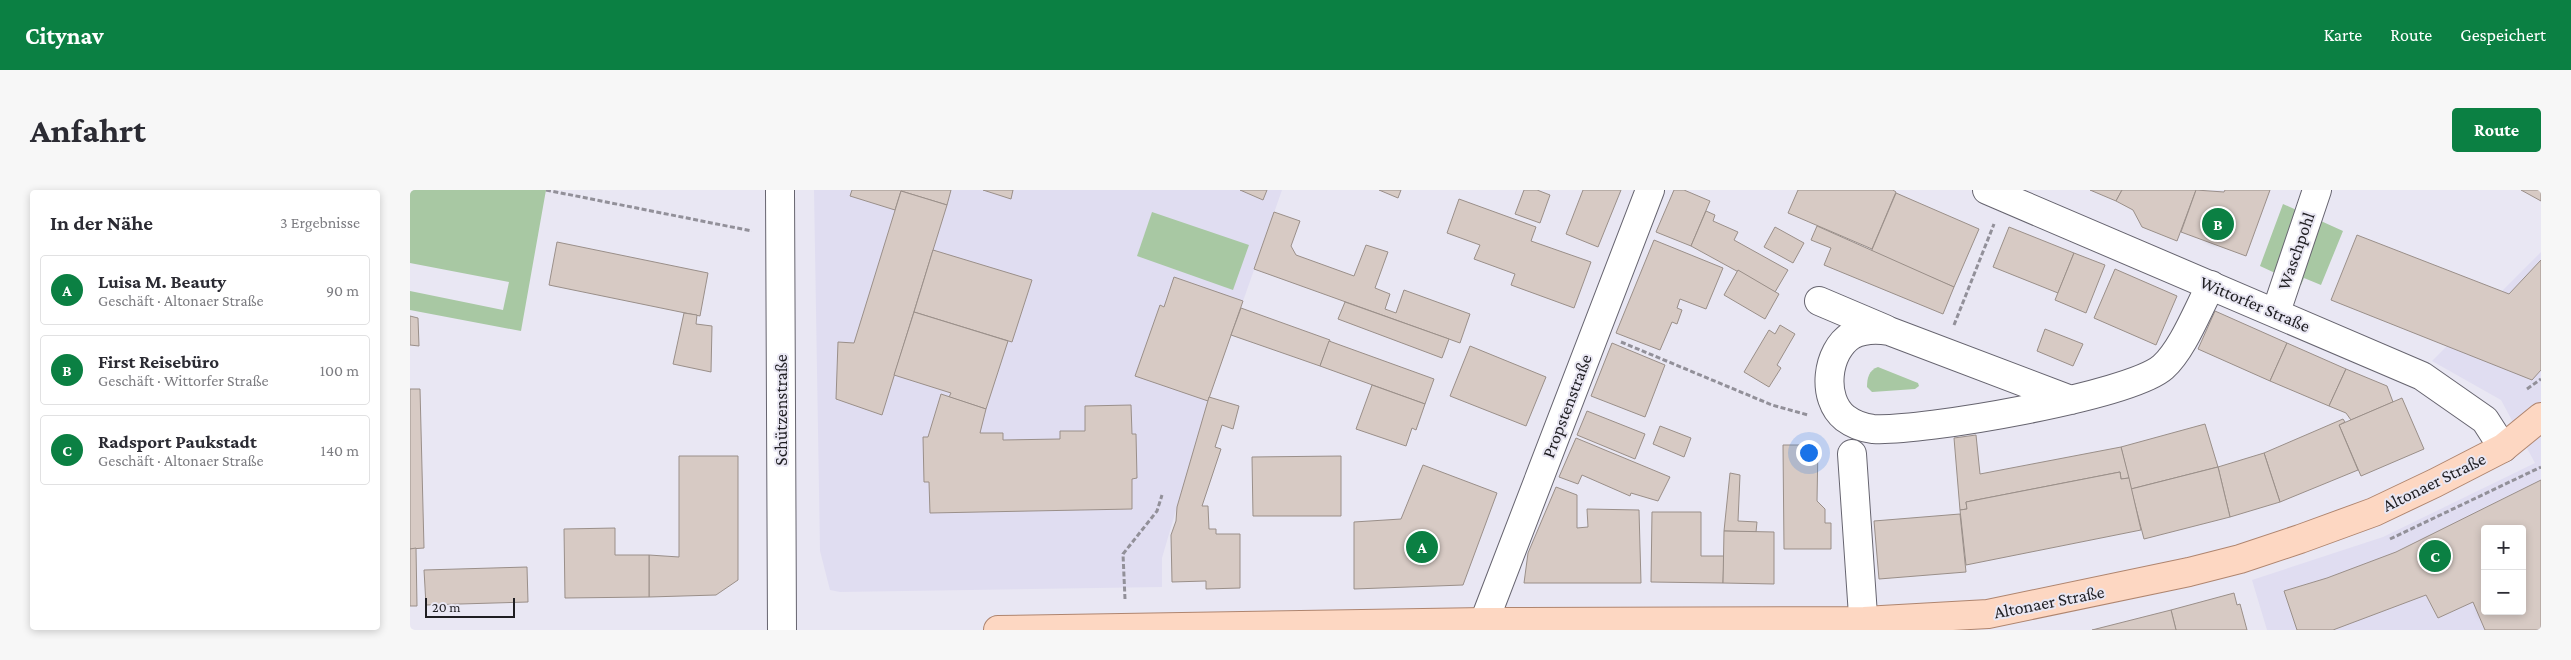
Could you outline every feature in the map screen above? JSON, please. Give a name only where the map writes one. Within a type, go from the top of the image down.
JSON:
[{"type":"main road","name":"Altonaer Straße","points":[[2503,448],[2541,417]]},
{"type":"main road","name":"Altonaer Straße","points":[[998,630],[1129,627],[1352,627],[1484,622],[1864,626],[1988,614],[2113,590],[2240,559],[2374,512],[2503,448],[2541,438]]},
{"type":"street","name":"Schützenstraße","points":[[780,190],[782,630]]},
{"type":"street","name":"Propstenstraße","points":[[1484,622],[1650,190]]},
{"type":"street","name":"Waschpohl","points":[[2276,312],[2317,190]]},
{"type":"street","name":"Wittorfer Straße","points":[[1996,194],[2422,376],[2485,420],[2503,448]]},
{"type":"street","points":[[1889,331],[1865,331],[1852,336],[1842,345],[1833,361],[1829,376],[1830,390],[1835,407],[1845,418],[1858,425],[1873,429],[1959,422],[2071,400],[2145,379],[2163,367],[2174,353],[2210,285]]},
{"type":"street","points":[[1819,301],[1889,331],[2071,400]]},
{"type":"street","points":[[1852,454],[1864,626]]},
{"type":"path","points":[[546,190],[780,236]]},
{"type":"path","points":[[1944,352],[1996,194]]},
{"type":"path","points":[[1595,331],[1805,416],[1835,407]]},
{"type":"path","points":[[1129,627],[1123,587],[1123,554],[1157,510],[1162,495]]},
{"type":"shaded area","points":[[814,190],[1282,190],[1208,401],[1162,558],[1162,587],[840,592],[830,590],[820,551]]},
{"type":"shaded area","points":[[2541,252],[2541,630],[2267,630],[2252,580],[2383,537],[2535,463],[2501,400],[2432,361]]},
{"type":"green space","points":[[410,190],[546,190],[521,331],[410,310],[410,291],[503,310],[509,282],[410,263]]},
{"type":"green space","points":[[2283,204],[2343,231],[2321,285],[2304,278],[2301,285],[2260,266]]},
{"type":"green space","points":[[1152,212],[1249,245],[1233,290],[1137,256]]},
{"type":"green space","points":[[1878,367],[1918,383],[1919,386],[1915,389],[1872,392],[1867,387],[1868,378],[1872,370]]},
{"type":"building","points":[[852,190],[951,190],[947,205],[901,191],[895,210],[850,196]]},
{"type":"building","points":[[983,190],[1013,190],[1011,199]]},
{"type":"building","points":[[1240,190],[1267,190],[1263,200]]},
{"type":"building","points":[[1379,190],[1401,190],[1398,198]]},
{"type":"building","points":[[1524,190],[1537,190],[1550,195],[1540,223],[1515,214]]},
{"type":"building","points":[[1583,190],[1621,190],[1598,247],[1566,234]]},
{"type":"building","points":[[1674,190],[1684,190],[1710,201],[1691,246],[1656,232]]},
{"type":"building","points":[[1798,190],[1893,190],[1896,192],[1872,249],[1788,213]]},
{"type":"building","points":[[2090,190],[2122,190],[2116,201]]},
{"type":"building","points":[[2122,190],[2196,190],[2177,241],[2142,227],[2133,210],[2116,201]]},
{"type":"building","points":[[2196,190],[2224,192],[2225,190],[2270,190],[2246,256],[2181,232]]},
{"type":"building","points":[[2521,190],[2541,190],[2541,201]]},
{"type":"building","points":[[901,191],[947,205],[882,415],[836,399],[838,342],[854,343]]},
{"type":"building","points":[[1896,193],[1979,229],[1954,287],[1871,252]]},
{"type":"building","points":[[1459,199],[1536,227],[1531,241],[1591,262],[1574,308],[1511,285],[1515,274],[1474,259],[1480,245],[1447,233]]},
{"type":"building","points":[[1706,211],[1715,215],[1713,221],[1738,232],[1734,240],[1788,270],[1775,292],[1691,246]]},
{"type":"building","points":[[1274,212],[1300,221],[1291,246],[1296,255],[1354,276],[1366,245],[1388,252],[1375,288],[1390,294],[1385,309],[1396,313],[1404,290],[1470,314],[1460,343],[1254,269]]},
{"type":"building","points":[[1817,226],[1954,287],[1943,314],[1824,265],[1831,248],[1811,240]]},
{"type":"building","points":[[1775,227],[1804,243],[1793,263],[1764,247]]},
{"type":"building","points":[[2009,227],[2074,253],[2058,293],[1993,267]]},
{"type":"building","points":[[2357,235],[2509,294],[2541,260],[2541,370],[2532,380],[2331,300]]},
{"type":"building","points":[[1654,240],[1723,268],[1706,309],[1680,299],[1677,308],[1682,310],[1677,324],[1672,322],[1660,350],[1616,333]]},
{"type":"building","points":[[557,242],[708,273],[700,316],[549,285]]},
{"type":"building","points":[[933,250],[1032,280],[1012,342],[914,312]]},
{"type":"building","points":[[2074,253],[2105,265],[2086,313],[2055,300]]},
{"type":"building","points":[[2115,269],[2177,296],[2156,345],[2094,318]]},
{"type":"building","points":[[1738,270],[1779,294],[1765,319],[1724,295]]},
{"type":"building","points":[[1174,277],[1243,301],[1208,401],[1135,376],[1160,305],[1164,307]]},
{"type":"building","points":[[1345,302],[1449,339],[1442,358],[1338,319]]},
{"type":"building","points":[[1241,308],[1330,340],[1320,366],[1231,335]]},
{"type":"building","points":[[2215,311],[2287,343],[2270,381],[2198,349]]},
{"type":"building","points":[[914,312],[1008,341],[986,409],[949,397],[951,393],[894,375]]},
{"type":"building","points":[[684,313],[697,315],[696,324],[712,326],[711,372],[673,364]]},
{"type":"building","points":[[410,316],[418,318],[419,346],[410,345]]},
{"type":"building","points":[[1780,325],[1795,334],[1777,365],[1781,368],[1769,387],[1744,372],[1769,330],[1775,334]]},
{"type":"building","points":[[2045,329],[2083,344],[2073,366],[2037,351]]},
{"type":"building","points":[[1329,341],[1434,379],[1425,404],[1320,366]]},
{"type":"building","points":[[1612,343],[1665,365],[1645,417],[1591,396]]},
{"type":"building","points":[[2287,343],[2346,369],[2329,406],[2270,381]]},
{"type":"building","points":[[1470,346],[1546,377],[1526,426],[1450,396]]},
{"type":"building","points":[[2346,369],[2387,386],[2393,402],[2351,420],[2346,413],[2329,406]]},
{"type":"building","points":[[1372,385],[1425,404],[1416,430],[1412,428],[1406,446],[1356,429]]},
{"type":"building","points":[[410,389],[420,389],[424,548],[410,549]]},
{"type":"building","points":[[941,394],[986,409],[980,433],[1003,433],[1003,440],[1060,439],[1060,431],[1085,431],[1085,406],[1131,405],[1132,434],[1136,434],[1137,478],[1132,479],[1132,509],[930,513],[929,482],[924,482],[923,437],[928,437]]},
{"type":"building","points":[[1209,397],[1239,406],[1233,429],[1222,425],[1215,447],[1221,449],[1202,506],[1208,506],[1209,529],[1216,529],[1216,534],[1240,534],[1240,588],[1206,589],[1206,581],[1172,582],[1171,535],[1176,521],[1177,507]]},
{"type":"building","points":[[2402,398],[2424,449],[2361,476],[2339,425]]},
{"type":"building","points":[[1587,411],[1645,434],[1635,459],[1577,435]]},
{"type":"building","points":[[2343,419],[2345,422],[2339,425],[2358,470],[2280,502],[2264,453]]},
{"type":"building","points":[[2205,424],[2218,467],[2131,489],[2121,447]]},
{"type":"building","points":[[1660,426],[1691,438],[1684,457],[1653,444]]},
{"type":"building","points":[[1976,435],[1980,474],[2121,447],[2129,478],[2121,479],[2120,472],[1966,502],[1967,509],[1960,510],[1954,438]]},
{"type":"building","points":[[1576,438],[1670,477],[1658,501],[1631,493],[1630,496],[1582,475],[1578,484],[1559,477]]},
{"type":"building","points":[[1783,445],[1818,445],[1817,501],[1825,509],[1825,523],[1831,523],[1831,549],[1784,549]]},
{"type":"building","points":[[2264,453],[2280,502],[2230,517],[2218,467]]},
{"type":"building","points":[[679,456],[738,456],[738,580],[716,595],[649,597],[649,555],[679,557]]},
{"type":"building","points":[[1341,456],[1341,516],[1253,516],[1252,457]]},
{"type":"building","points":[[1423,465],[1497,493],[1463,585],[1354,589],[1354,522],[1401,519]]},
{"type":"building","points":[[2218,467],[2230,517],[2144,539],[2131,489]]},
{"type":"building","points":[[2120,472],[2121,479],[2129,478],[2141,530],[1966,565],[1960,510],[1967,509],[1966,502]]},
{"type":"building","points":[[1730,473],[1740,475],[1738,521],[1757,522],[1756,532],[1724,531]]},
{"type":"building","points":[[2541,480],[2541,630],[2485,630],[2473,602],[2438,618],[2426,595],[2333,630],[2297,630],[2284,591],[2327,578],[2396,552]]},
{"type":"building","points":[[1556,487],[1577,495],[1577,528],[1588,527],[1587,509],[1639,510],[1641,583],[1524,583],[1528,553]]},
{"type":"building","points":[[1652,512],[1701,512],[1701,556],[1724,556],[1723,583],[1651,582]]},
{"type":"building","points":[[1960,514],[1966,572],[1879,579],[1874,521]]},
{"type":"building","points":[[615,528],[615,555],[649,555],[649,597],[565,598],[564,529]]},
{"type":"building","points":[[1724,531],[1774,532],[1774,584],[1723,583]]},
{"type":"building","points":[[416,548],[417,606],[410,606],[410,549]]},
{"type":"building","points":[[527,567],[528,602],[426,605],[424,570]]},
{"type":"building","points":[[2234,593],[2237,605],[2240,604],[2247,630],[2176,630],[2171,610]]},
{"type":"building","points":[[2171,610],[2176,630],[2092,630]]},
{"type":"place","name":"First Reisebüro","points":[[2218,224]]},
{"type":"place","name":"Luisa M. Beauty","points":[[1422,547]]},
{"type":"place","name":"Radsport Paukstadt","points":[[2435,556]]}]
